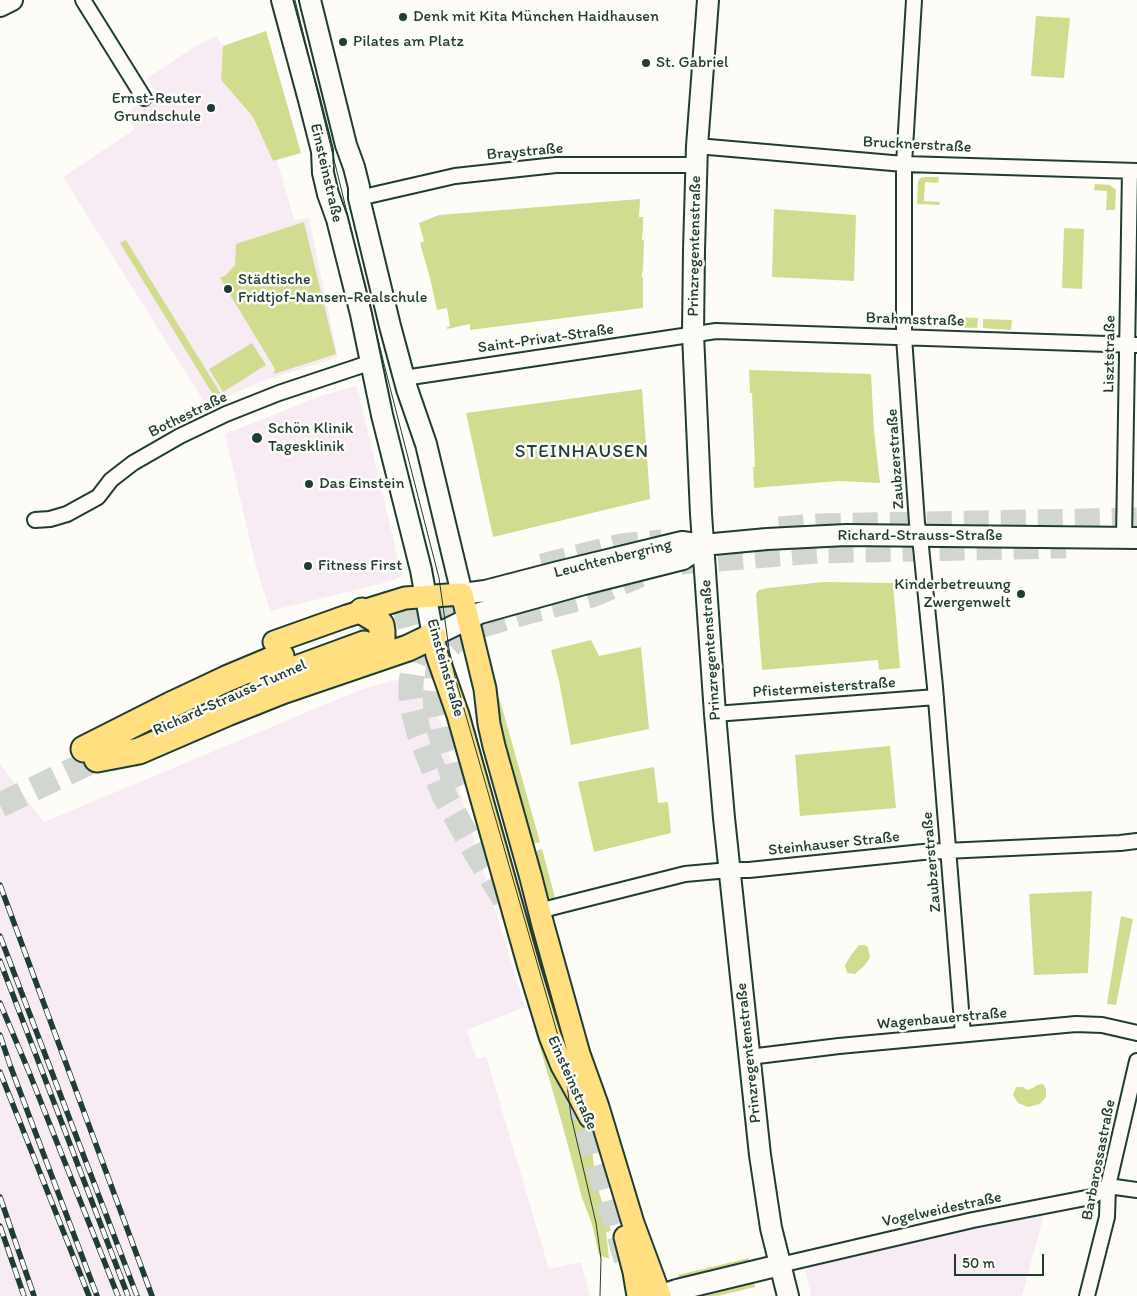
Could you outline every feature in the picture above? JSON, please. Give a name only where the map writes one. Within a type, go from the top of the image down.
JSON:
[{"type":"highway","points":[[92,753],[139,751],[282,691],[365,635],[408,648],[433,636]]},
{"type":"highway","name":"Richard-Strauss-Tunnel","points":[[92,753],[174,703],[226,679],[270,660],[365,635]]},
{"type":"highway","points":[[92,753],[122,715],[195,674],[274,642]]},
{"type":"main road","points":[[0,6],[12,0]]},
{"type":"main road","name":"Einsteinstraße","points":[[282,0],[322,151],[323,173],[328,194],[352,276],[382,415],[420,570],[440,662],[458,714],[550,1036],[595,1132],[633,1267],[638,1296]]},
{"type":"main road","name":"Einsteinstraße","points":[[310,0],[346,145],[359,187],[359,198],[404,378],[428,452],[467,619],[484,682],[494,746],[532,878],[539,911],[579,1054],[598,1107],[633,1223],[660,1296]]},
{"type":"main road","name":"Prinzregentenstraße","points":[[708,0],[696,155],[693,334],[703,545],[715,714],[729,870],[760,1155],[771,1228],[788,1296]]},
{"type":"main road","name":"Richard-Strauss-Straße","points":[[703,545],[767,539],[846,535],[1130,538]]},
{"type":"main road","name":"Leuchtenbergring","points":[[274,642],[365,635],[405,598],[485,591],[682,542],[703,545]]},
{"type":"main road","name":"Leuchtenbergring","points":[[433,636],[480,613],[683,559],[703,545]]},
{"type":"main road","points":[[660,1296],[677,1290],[780,1265]]},
{"type":"street","points":[[83,0],[144,98]]},
{"type":"street","name":"Zaubzerstraße","points":[[914,0],[904,164],[904,337],[919,535],[936,697],[963,1034]]},
{"type":"street","name":"Braystraße","points":[[359,198],[455,176],[556,165],[696,155]]},
{"type":"street","name":"Brucknerstraße","points":[[696,155],[1134,171]]},
{"type":"street","name":"Lisztstraße","points":[[1130,538],[1134,171]]},
{"type":"street","name":"Brahmsstraße","points":[[693,334],[716,331],[1132,344]]},
{"type":"street","name":"Saint-Privat-Straße","points":[[404,378],[693,334]]},
{"type":"street","name":"Bothestraße","points":[[35,520],[50,519],[67,514],[98,497],[111,480],[132,463],[180,436],[226,414],[279,393],[372,362]]},
{"type":"street","name":"Pfistermeisterstraße","points":[[715,714],[936,697]]},
{"type":"street","name":"Steinhauser Straße","points":[[539,911],[685,874],[750,870],[923,852],[1120,844],[1137,841]]},
{"type":"street","name":"Wagenbauerstraße","points":[[749,1057],[829,1047],[1076,1024],[1102,1025],[1137,1033]]},
{"type":"street","name":"Barbarossastraße","points":[[1087,1296],[1106,1217],[1108,1186],[1137,1061]]},
{"type":"street","points":[[1108,1186],[1137,1190]]},
{"type":"street","name":"Vogelweidestraße","points":[[780,1265],[973,1220],[1091,1197],[1108,1186]]},
{"type":"shaded area","name":"Städtische Fridtjof-Nansen-Realschule","points":[[216,36],[223,46],[221,80],[253,117],[273,161],[277,160],[294,220],[309,218],[338,357],[266,380],[206,405],[63,177],[135,129],[126,114],[155,90],[147,78],[194,47]]},
{"type":"shaded area","name":"Das Einstein","points":[[357,386],[402,576],[376,585],[270,611],[256,567],[225,434],[323,395]]},
{"type":"shaded area","points":[[407,677],[411,693],[425,699],[433,697],[486,881],[525,1007],[467,1030],[477,1059],[486,1056],[549,1269],[581,1262],[590,1296],[0,1296],[0,764],[44,822],[360,690]]},
{"type":"shaded area","points":[[1045,1211],[1022,1296],[811,1296],[804,1263]]},
{"type":"green space","points":[[1036,16],[1070,18],[1064,78],[1031,76]]},
{"type":"green space","points":[[266,31],[301,153],[273,161],[253,117],[221,80],[223,46]]},
{"type":"green space","points":[[939,177],[938,183],[925,182],[924,201],[940,202],[939,205],[917,204],[918,182],[920,178]]},
{"type":"green space","points":[[1095,184],[1110,185],[1116,190],[1115,210],[1106,210],[1107,191],[1094,190]]},
{"type":"green space","points":[[640,199],[639,217],[643,217],[642,240],[644,240],[642,272],[643,308],[470,330],[470,324],[447,329],[450,326],[447,308],[437,310],[420,243],[424,241],[419,223],[439,215]]},
{"type":"green space","points":[[774,209],[856,215],[854,281],[772,277]]},
{"type":"green space","points":[[304,222],[336,354],[274,374],[275,369],[220,278],[226,275],[235,265],[236,244]]},
{"type":"green space","points":[[1064,228],[1084,229],[1082,289],[1062,288]]},
{"type":"green space","points":[[126,240],[221,394],[215,398],[120,243]]},
{"type":"green space","points":[[950,317],[978,318],[977,328],[949,327]]},
{"type":"green space","points":[[983,319],[1012,320],[1011,330],[983,328]]},
{"type":"green space","points":[[252,343],[266,365],[223,392],[209,369]]},
{"type":"green space","points":[[749,370],[871,374],[874,431],[880,483],[838,481],[754,488],[752,393],[750,393]]},
{"type":"green space","points":[[642,389],[650,499],[493,537],[466,413]]},
{"type":"green space","points":[[823,582],[893,583],[900,668],[879,670],[878,660],[762,670],[756,594],[759,590],[768,588]]},
{"type":"green space","points":[[591,640],[599,656],[641,647],[649,729],[571,745],[551,650]]},
{"type":"green space","points":[[436,669],[526,979],[521,980],[432,670]]},
{"type":"green space","points":[[499,697],[540,842],[533,842],[503,738],[493,698]]},
{"type":"green space","points":[[890,746],[896,808],[800,816],[795,755]]},
{"type":"green space","points":[[654,767],[658,803],[668,802],[671,833],[594,852],[578,782]]},
{"type":"green space","points":[[542,849],[556,901],[548,898],[543,890],[546,888],[536,853]]},
{"type":"green space","points":[[1092,891],[1088,973],[1034,975],[1029,894]]},
{"type":"green space","points":[[1121,916],[1133,919],[1116,1005],[1107,1004]]},
{"type":"green space","points":[[859,945],[868,947],[870,958],[855,974],[847,973],[845,965]]},
{"type":"green space","points":[[537,1026],[561,1090],[579,1112],[589,1139],[596,1182],[611,1231],[606,1232],[609,1259],[599,1255],[592,1224],[582,1198],[534,1027]]},
{"type":"green space","points":[[1043,1084],[1046,1089],[1046,1097],[1040,1104],[1028,1107],[1018,1103],[1013,1095],[1016,1087],[1023,1087],[1027,1090]]},
{"type":"green space","points":[[749,1258],[749,1262],[679,1280],[678,1275]]},
{"type":"green space","points":[[754,1281],[755,1287],[718,1296],[692,1296]]},
{"type":"tunnel","points":[[779,529],[817,526],[1137,520]]},
{"type":"tunnel","points":[[542,566],[621,546],[662,542]]},
{"type":"tunnel","points":[[681,562],[818,551],[1066,546]]},
{"type":"tunnel","points":[[458,787],[452,774],[436,715],[435,695],[438,670],[442,657],[450,645],[473,628],[592,595],[640,575]]},
{"type":"tunnel","points":[[474,589],[460,595],[445,607],[426,630],[414,662],[411,697],[419,733],[444,795],[476,853],[512,911]]},
{"type":"tunnel","points":[[359,628],[450,602]]},
{"type":"tunnel","points":[[0,805],[88,763]]},
{"type":"tunnel","points":[[577,1094],[627,1262]]},
{"type":"tram line","points":[[295,0],[384,364],[439,578],[449,649],[456,681],[563,1053],[571,1116],[596,1223],[601,1259],[600,1296]]},
{"type":"railway","points":[[0,885],[152,1296]]},
{"type":"railway","points":[[0,936],[137,1296]]},
{"type":"railway","points":[[0,961],[128,1296]]},
{"type":"railway","points":[[0,1003],[118,1296]]},
{"type":"railway","points":[[0,1035],[97,1296]]},
{"type":"railway","points":[[0,1072],[89,1296]]},
{"type":"railway","points":[[0,1197],[34,1296]]},
{"type":"railway","points":[[0,1226],[24,1296]]},
{"type":"place","name":"Denk mit Kita München Haidhausen","points":[[403,17]]},
{"type":"place","name":"Pilates am Platz","points":[[343,42]]},
{"type":"place","name":"St. Gabriel","points":[[646,63]]},
{"type":"place","name":"Ernst-Reuter Grundschule","points":[[211,108]]},
{"type":"place","name":"Städtische Fridtjof-Nansen-Realschule","points":[[228,289]]},
{"type":"place","name":"Schön Klinik Tagesklinik","points":[[257,438]]},
{"type":"place","name":"Das Einstein","points":[[309,484]]},
{"type":"place","name":"Fitness First","points":[[308,566]]},
{"type":"place","name":"Kinderbetreuung Zwergenwelt","points":[[1021,594]]},
{"type":"district","name":"STEINHAUSEN","points":[[582,452]]}]
